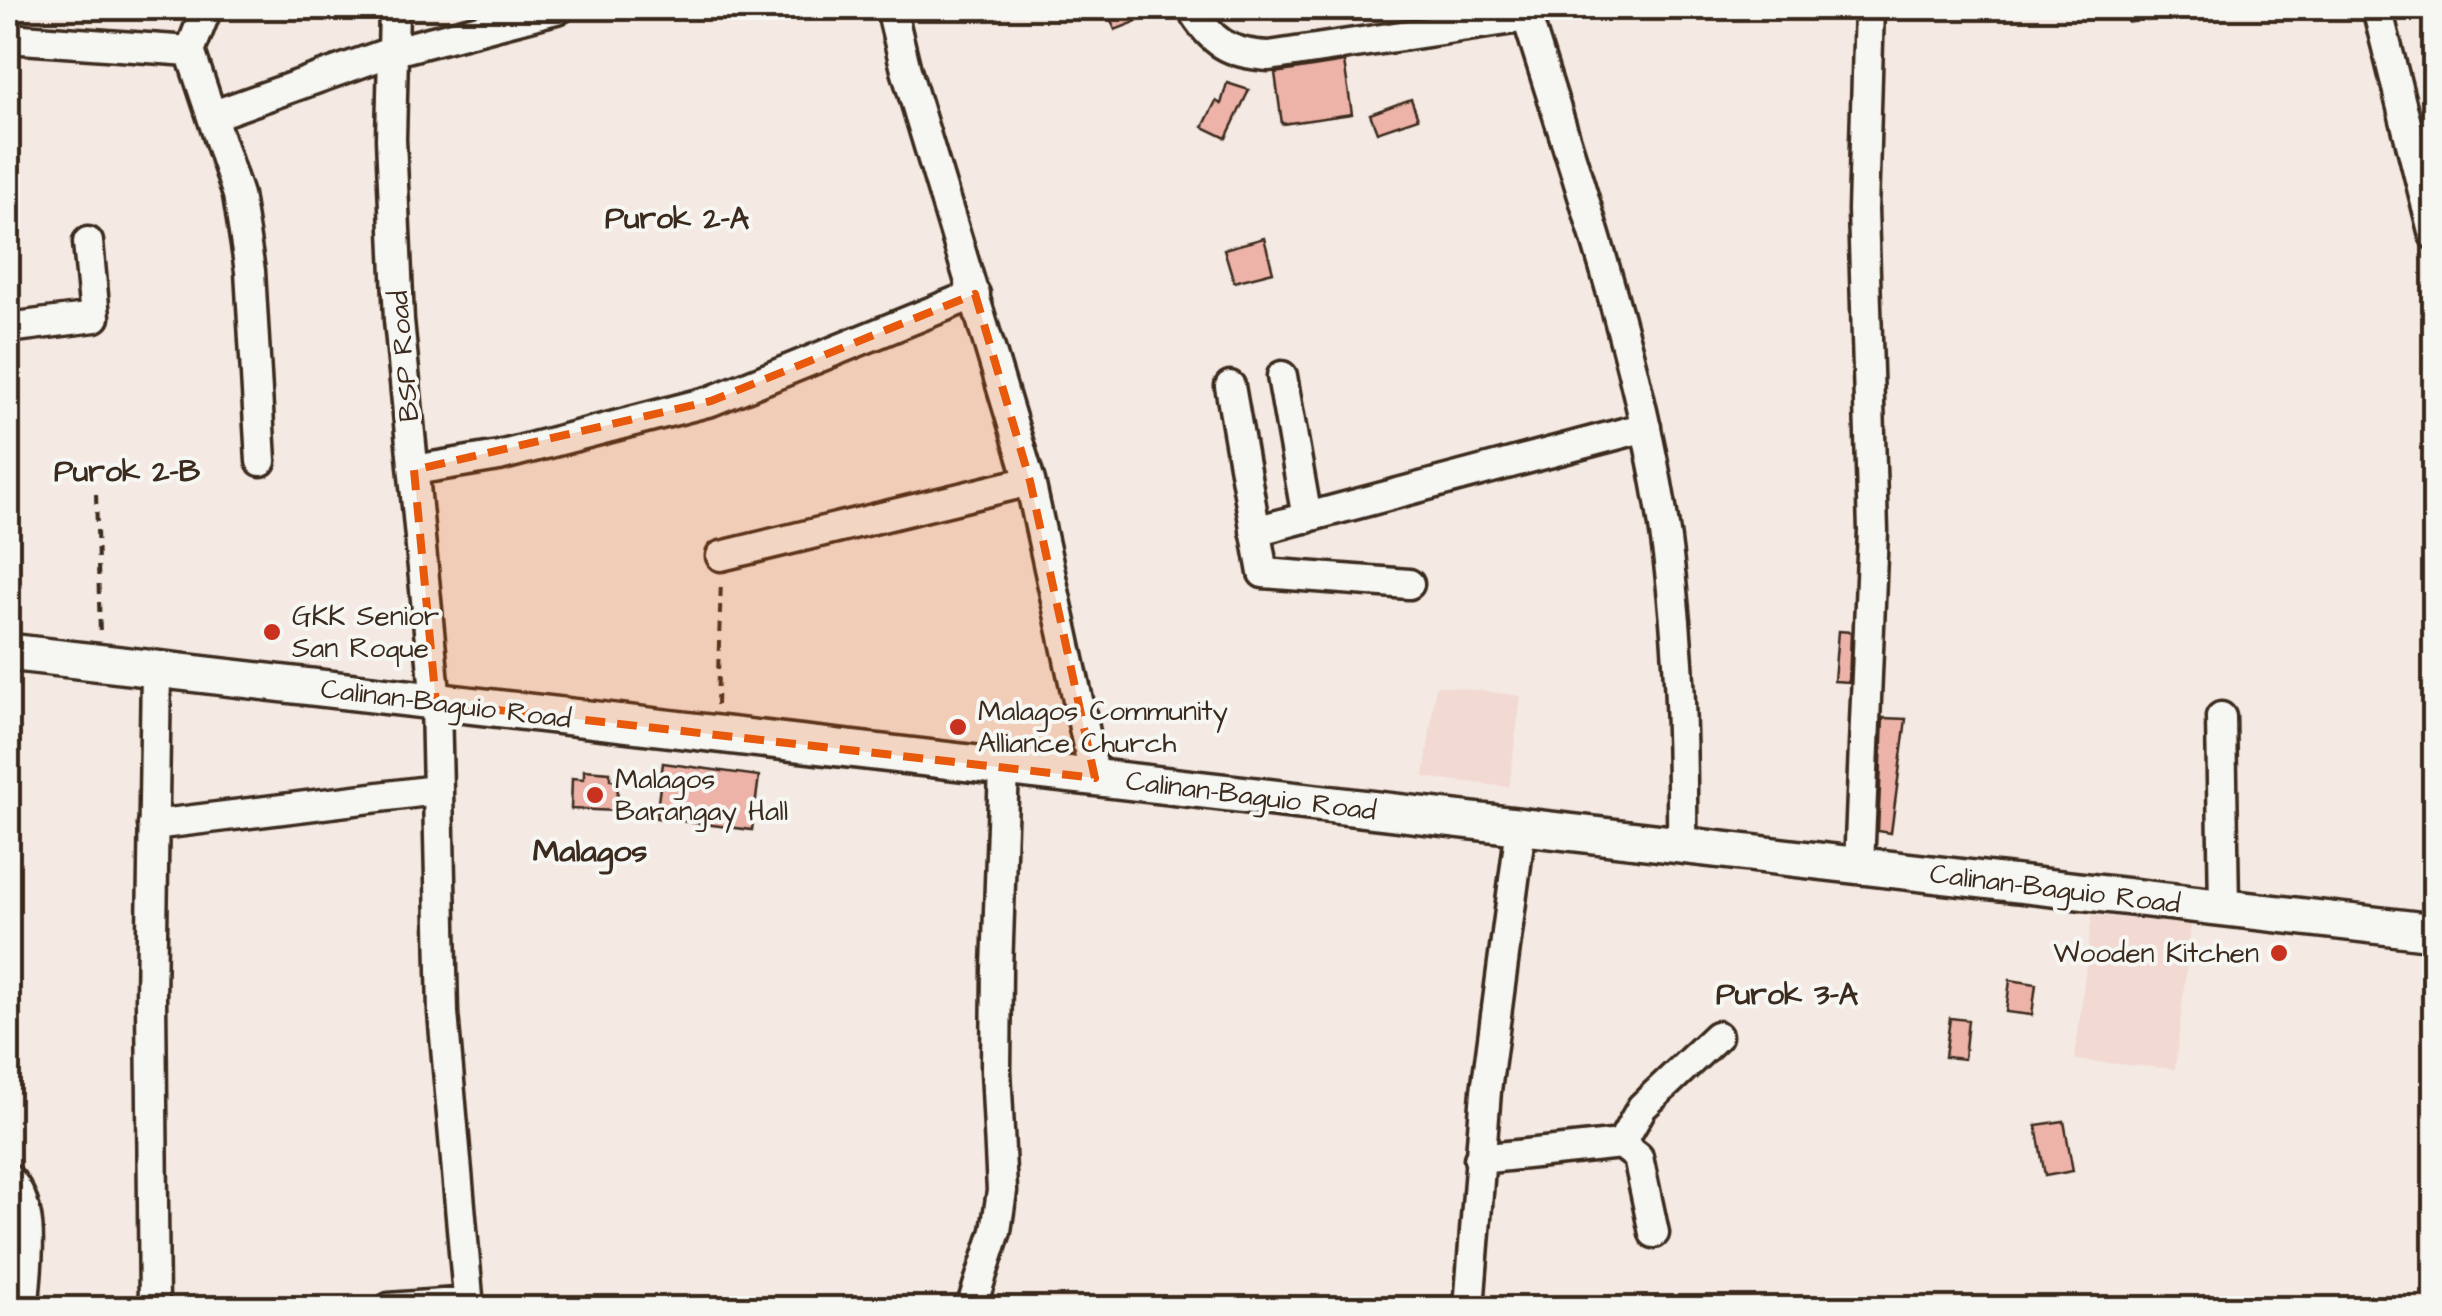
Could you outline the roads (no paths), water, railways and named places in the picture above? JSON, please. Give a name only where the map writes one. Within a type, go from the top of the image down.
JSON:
[{"type":"main road","name":"Calinan-Baguio Road","points":[[8,652],[2434,932]]},
{"type":"street","points":[[206,8],[190,51],[238,195],[250,272],[261,461]]},
{"type":"street","name":"BSP Road","points":[[394,8],[391,139],[398,302],[436,703],[443,1013],[469,1305]]},
{"type":"street","points":[[214,115],[391,52],[560,8]]},
{"type":"street","points":[[891,8],[906,70],[1030,480],[1095,778]]},
{"type":"street","points":[[1191,8],[1218,43],[1242,54],[1268,56],[1533,12],[1562,132],[1646,427],[1665,535],[1678,648],[1682,846]]},
{"type":"street","points":[[1860,866],[1873,531],[1863,210],[1869,8]]},
{"type":"street","points":[[2377,8],[2434,235]]},
{"type":"street","points":[[8,38],[190,51]]},
{"type":"street","points":[[8,328],[95,316],[88,242]]},
{"type":"street","points":[[414,470],[538,447],[711,401],[975,294]]},
{"type":"street","points":[[1282,376],[1307,518]]},
{"type":"street","points":[[1230,386],[1263,573],[1409,584]]},
{"type":"street","points":[[1255,531],[1646,427]]},
{"type":"street","points":[[721,556],[1030,480]]},
{"type":"street","points":[[154,1308],[151,1111],[156,670]]},
{"type":"street","points":[[2221,717],[2224,908]]},
{"type":"street","points":[[971,1308],[996,1231],[1002,1191],[996,1019],[1004,768]]},
{"type":"street","points":[[153,825],[436,790]]},
{"type":"street","points":[[1469,1308],[1479,1159],[1521,827]]},
{"type":"street","points":[[1620,1144],[1642,1107],[1716,1036]]},
{"type":"street","points":[[1479,1159],[1620,1144],[1638,1157],[1654,1234]]},
{"type":"street","points":[[8,1178],[24,1204],[27,1228],[24,1308]]},
{"type":"street","points":[[389,1308],[469,1305]]},
{"type":"place","name":"GKK Senior San Roque","points":[[272,632]]},
{"type":"place","name":"Malagos Community Alliance Church","points":[[958,727]]},
{"type":"place","name":"Malagos Barangay Hall","points":[[595,795]]},
{"type":"place","name":"Wooden Kitchen","points":[[2279,953]]},
{"type":"district","name":"Purok 2-A","points":[[677,219]]},
{"type":"district","name":"Purok 2-B","points":[[127,472]]},
{"type":"district","name":"Malagos","points":[[590,851]]},
{"type":"district","name":"Purok 3-A","points":[[1787,995]]}]
